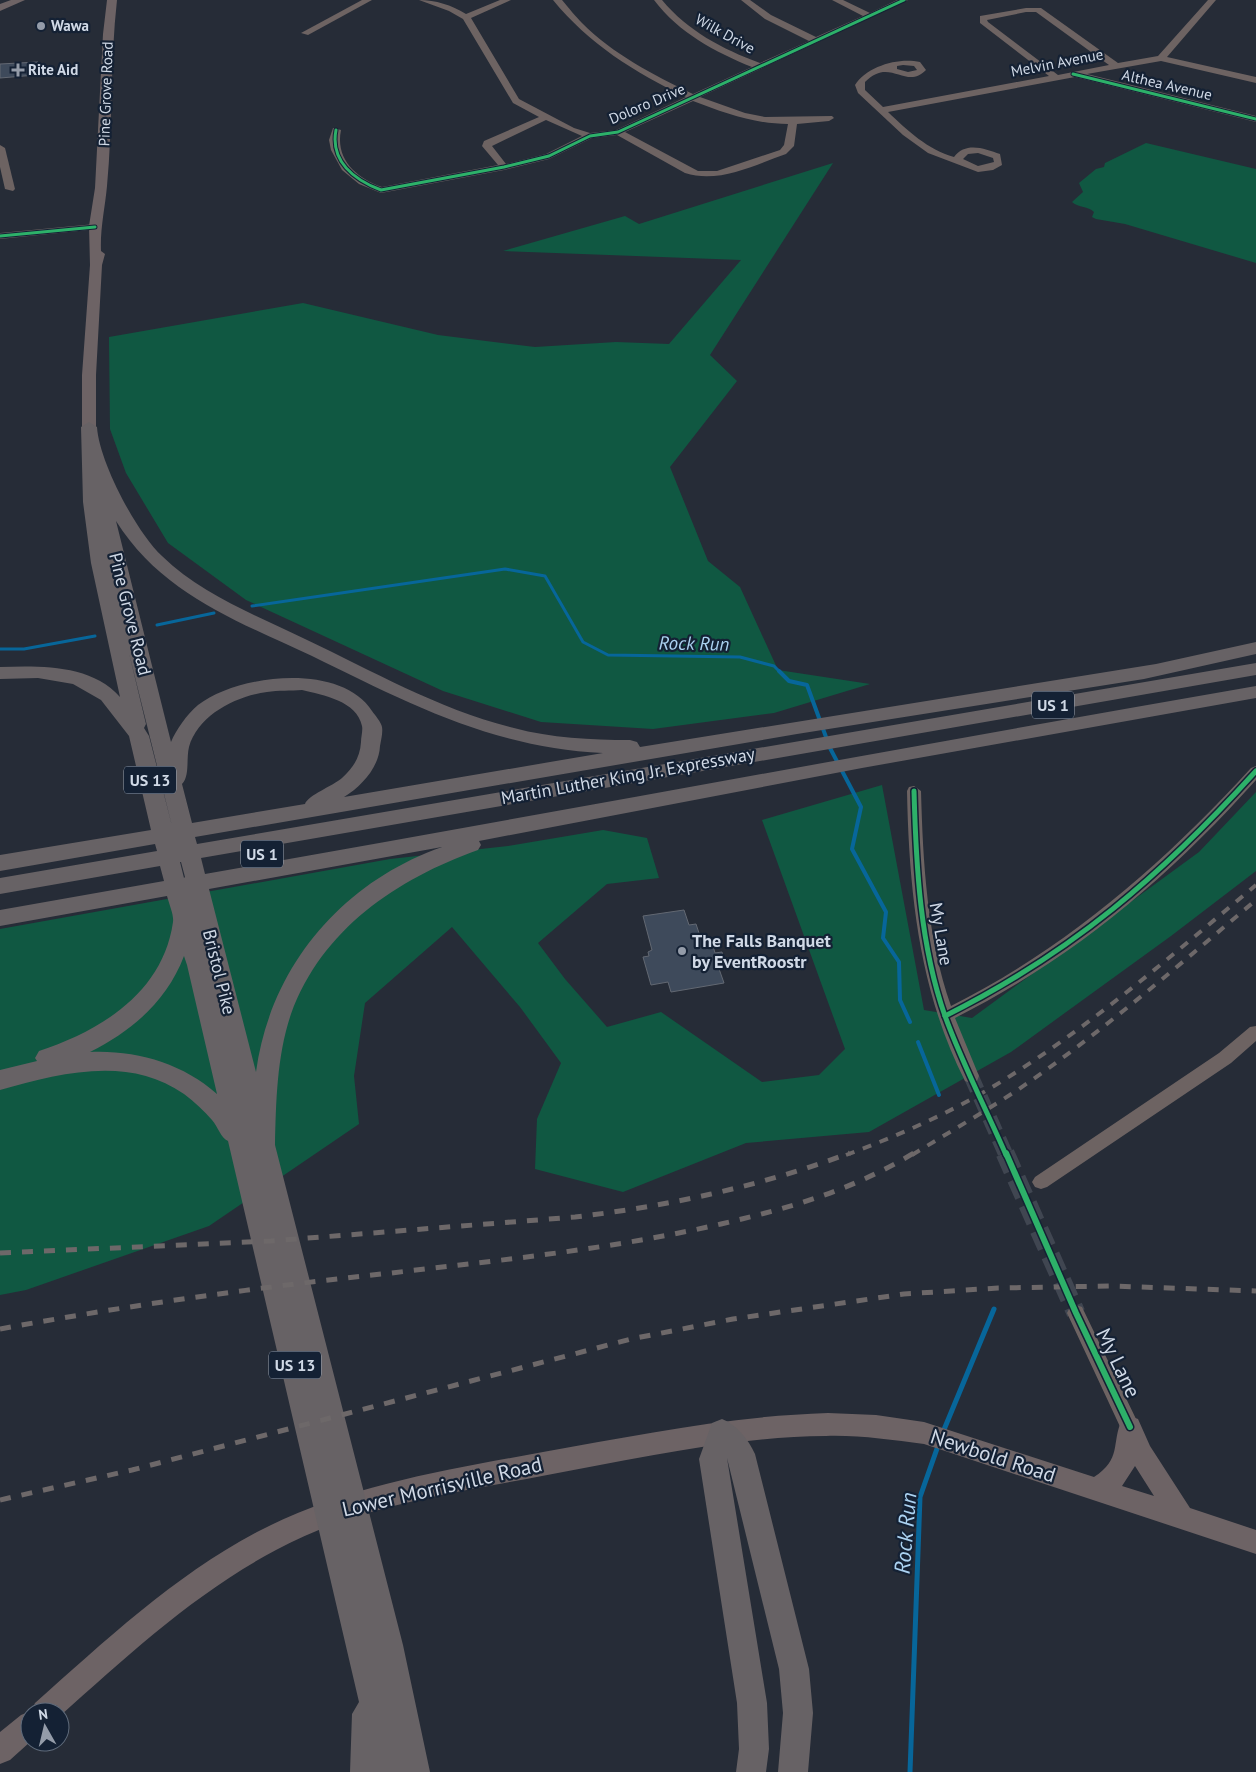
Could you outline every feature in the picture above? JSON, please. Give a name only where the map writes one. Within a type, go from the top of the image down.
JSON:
[{"type":"highway","name":"Pine Grove Road","points":[[91,436],[92,502],[99,556],[139,736]]},
{"type":"highway","name":"Pine Grove Road","points":[[91,436],[172,814]]},
{"type":"highway","points":[[91,436],[112,497],[125,523],[154,559],[180,582],[207,598],[441,710],[514,736],[573,744],[648,746],[735,739],[802,749]]},
{"type":"highway","points":[[850,740],[925,718],[1256,648]]},
{"type":"highway","name":"Martin Luther King Jr. Expressway","points":[[0,899],[850,740],[1256,669]]},
{"type":"highway","points":[[0,673],[52,673],[89,683],[117,703],[139,736]]},
{"type":"highway","points":[[172,814],[177,756],[184,734],[197,717],[215,703],[248,688],[282,683],[316,686],[346,696],[366,716],[372,732],[372,749],[364,765],[353,780],[335,794],[312,804],[275,815]]},
{"type":"highway","name":"Martin Luther King Jr. Expressway","points":[[850,740],[1256,683]]},
{"type":"highway","points":[[253,1148],[280,1015],[305,962],[344,916],[395,878],[451,852],[627,807],[802,749],[850,740],[1256,692]]},
{"type":"highway","name":"US 13","points":[[139,736],[172,814],[189,896],[184,922],[253,1148],[358,1576],[404,1714],[415,1772]]},
{"type":"highway","points":[[0,863],[275,815],[735,739]]},
{"type":"highway","name":"Martin Luther King Jr. Expressway","points":[[0,886],[802,749]]},
{"type":"highway","points":[[0,918],[627,807]]},
{"type":"highway","points":[[0,859],[32,857]]},
{"type":"highway","name":"Bristol Pike","points":[[189,896],[253,1148]]},
{"type":"highway","points":[[0,1070],[72,1049],[106,1032],[137,1010],[158,985],[172,958],[184,922]]},
{"type":"highway","points":[[0,1080],[90,1061],[122,1062],[154,1069],[182,1080],[208,1099],[231,1127],[253,1148]]},
{"type":"highway","points":[[722,1432],[713,1459],[752,1702],[754,1749],[751,1772]]},
{"type":"highway","points":[[722,1432],[741,1454],[789,1646],[798,1713],[793,1772]]},
{"type":"highway","name":"US 13","points":[[358,1576],[364,1653],[388,1772]]},
{"type":"highway","points":[[364,1653],[368,1733],[365,1772]]},
{"type":"highway","points":[[404,1714],[427,1772]]},
{"type":"main road","points":[[6,4],[20,0]]},
{"type":"main road","name":"Pine Grove Road","points":[[91,436],[89,375],[96,265],[94,247],[95,226],[101,188],[109,22],[112,0]]},
{"type":"main road","name":"Pine Grove Road","points":[[96,265],[101,246],[104,205],[101,188]]},
{"type":"main road","name":"Newbold Road","points":[[722,1432],[783,1424],[834,1422],[924,1432],[1256,1542]]},
{"type":"main road","points":[[1095,1490],[1114,1478],[1124,1465],[1128,1453],[1130,1427]]},
{"type":"main road","points":[[1130,1427],[1141,1454],[1182,1518]]},
{"type":"main road","name":"Lower Morrisville Road","points":[[55,1702],[132,1635],[187,1591],[254,1548],[312,1520],[362,1502],[438,1484],[722,1432]]},
{"type":"main road","points":[[0,1750],[20,1733]]},
{"type":"street","points":[[305,33],[368,0]]},
{"type":"street","points":[[423,0],[452,9],[466,17],[480,37],[516,101],[545,118],[590,136]]},
{"type":"street","points":[[466,17],[507,0]]},
{"type":"street","points":[[557,0],[594,39],[628,63],[695,97],[740,115],[793,122],[829,118]]},
{"type":"street","name":"Wilk Drive","points":[[658,0],[671,16],[700,38],[731,55],[761,67]]},
{"type":"street","points":[[745,0],[768,17],[817,42]]},
{"type":"street","points":[[836,0],[871,16]]},
{"type":"street","name":"Doloro Drive","points":[[336,130],[334,141],[339,162],[369,186],[381,190],[504,168],[549,156],[590,136],[618,132],[817,42],[904,0]]},
{"type":"street","points":[[1212,0],[1160,58],[1256,80]]},
{"type":"street","points":[[1056,77],[984,23],[984,18],[1026,10],[1038,10],[1116,66]]},
{"type":"street","name":"Melvin Avenue","points":[[882,110],[1160,58]]},
{"type":"street","points":[[893,67],[882,68],[867,75],[859,85],[861,91],[923,148],[944,158],[960,161]]},
{"type":"street","name":"Althea Avenue","points":[[1073,74],[1256,119]]},
{"type":"street","points":[[504,168],[487,146],[487,142],[516,132],[545,118]]},
{"type":"street","points":[[618,132],[688,171],[713,175],[784,152],[789,146],[793,122]]},
{"type":"street","points":[[0,148],[10,189]]},
{"type":"street","points":[[0,236],[95,226]]},
{"type":"street","points":[[945,1016],[1068,944],[1121,906],[1183,849],[1256,772]]},
{"type":"street","name":"My Lane","points":[[914,791],[916,852],[921,909],[937,990],[945,1016],[971,1076]]},
{"type":"street","points":[[1042,1182],[1225,1058],[1256,1032]]},
{"type":"street","name":"My Lane","points":[[1076,1313],[1130,1427]]},
{"type":"green space","points":[[1146,143],[1256,169],[1256,263],[1125,224],[1096,219],[1092,217],[1094,212],[1092,210],[1072,202],[1083,192],[1079,183],[1096,169],[1104,167],[1105,163]]},
{"type":"green space","points":[[833,163],[710,355],[737,381],[670,467],[708,561],[740,587],[778,670],[870,684],[774,713],[653,729],[541,722],[443,691],[246,600],[168,543],[126,473],[110,429],[109,337],[303,303],[438,335],[535,347],[616,342],[669,344],[741,260],[503,251],[625,216],[639,224]]},
{"type":"green space","points":[[882,785],[924,1010],[972,1018],[1199,852],[1256,792],[1256,871],[1171,936],[1011,1052],[869,1132],[746,1143],[623,1192],[535,1169],[537,1119],[561,1063],[520,1007],[452,927],[365,1003],[354,1076],[359,1124],[209,1226],[26,1290],[0,1295],[0,929],[390,859],[508,846],[603,830],[647,838],[659,878],[607,884],[538,943],[565,979],[607,1027],[661,1012],[762,1082],[819,1075],[845,1049],[762,820]]},
{"type":"building","name":"Rite Aid","points":[[38,62],[36,75],[0,78],[0,64]]},
{"type":"building","name":"The Falls Banquet by EventRoostr","points":[[684,910],[689,925],[696,924],[704,948],[713,946],[715,953],[722,952],[726,968],[718,966],[724,983],[671,992],[668,982],[651,985],[643,957],[649,956],[648,952],[652,950],[643,916]]},
{"type":"waterway","name":"Rock Run","points":[[252,606],[505,569],[545,576],[583,642],[608,655],[740,657],[774,666],[789,681],[807,685],[830,748],[861,807],[852,849],[886,912],[883,938],[899,962],[900,1000],[910,1022]]},
{"type":"waterway","name":"Rock Run","points":[[157,625],[214,613]]},
{"type":"waterway","name":"Rock Run","points":[[0,649],[24,649],[95,636]]},
{"type":"waterway","name":"Rock Run","points":[[918,1042],[939,1095]]},
{"type":"waterway","name":"Rock Run","points":[[943,1432],[994,1309]]},
{"type":"waterway","name":"Rock Run","points":[[910,1772],[920,1497],[939,1443]]},
{"type":"tunnel","points":[[971,1076],[1006,1155]]},
{"type":"tunnel","points":[[1005,1153],[1076,1313]]},
{"type":"railway","points":[[846,1155],[940,1115],[977,1096],[1029,1064],[1063,1041],[1161,965],[1256,885]]},
{"type":"railway","points":[[912,1155],[1006,1098],[1080,1045],[1140,998],[1256,900]]},
{"type":"railway","points":[[0,1253],[271,1241],[575,1217],[680,1201],[749,1185],[850,1153]]},
{"type":"railway","points":[[0,1329],[195,1297],[557,1253],[680,1233],[747,1218],[844,1188],[914,1153]]},
{"type":"railway","points":[[0,1500],[132,1470],[631,1339],[733,1319],[904,1294],[998,1288],[1109,1286],[1256,1291]]},
{"type":"cycle path","points":[[336,130],[335,150],[345,168],[362,182],[381,190],[504,167],[549,156],[590,136],[618,132],[904,0]]},
{"type":"cycle path","points":[[1073,74],[1256,119]]},
{"type":"cycle path","points":[[0,236],[95,227]]},
{"type":"cycle path","points":[[945,1016],[1033,968],[1113,910],[1187,844],[1256,771]]},
{"type":"cycle path","points":[[914,791],[918,876],[931,960],[945,1016],[1076,1313],[1130,1427]]},
{"type":"place","name":"Wawa","points":[[41,26]]},
{"type":"place","name":"Rite Aid","points":[[18,70]]},
{"type":"place","name":"The Falls Banquet by EventRoostr","points":[[682,951]]}]
